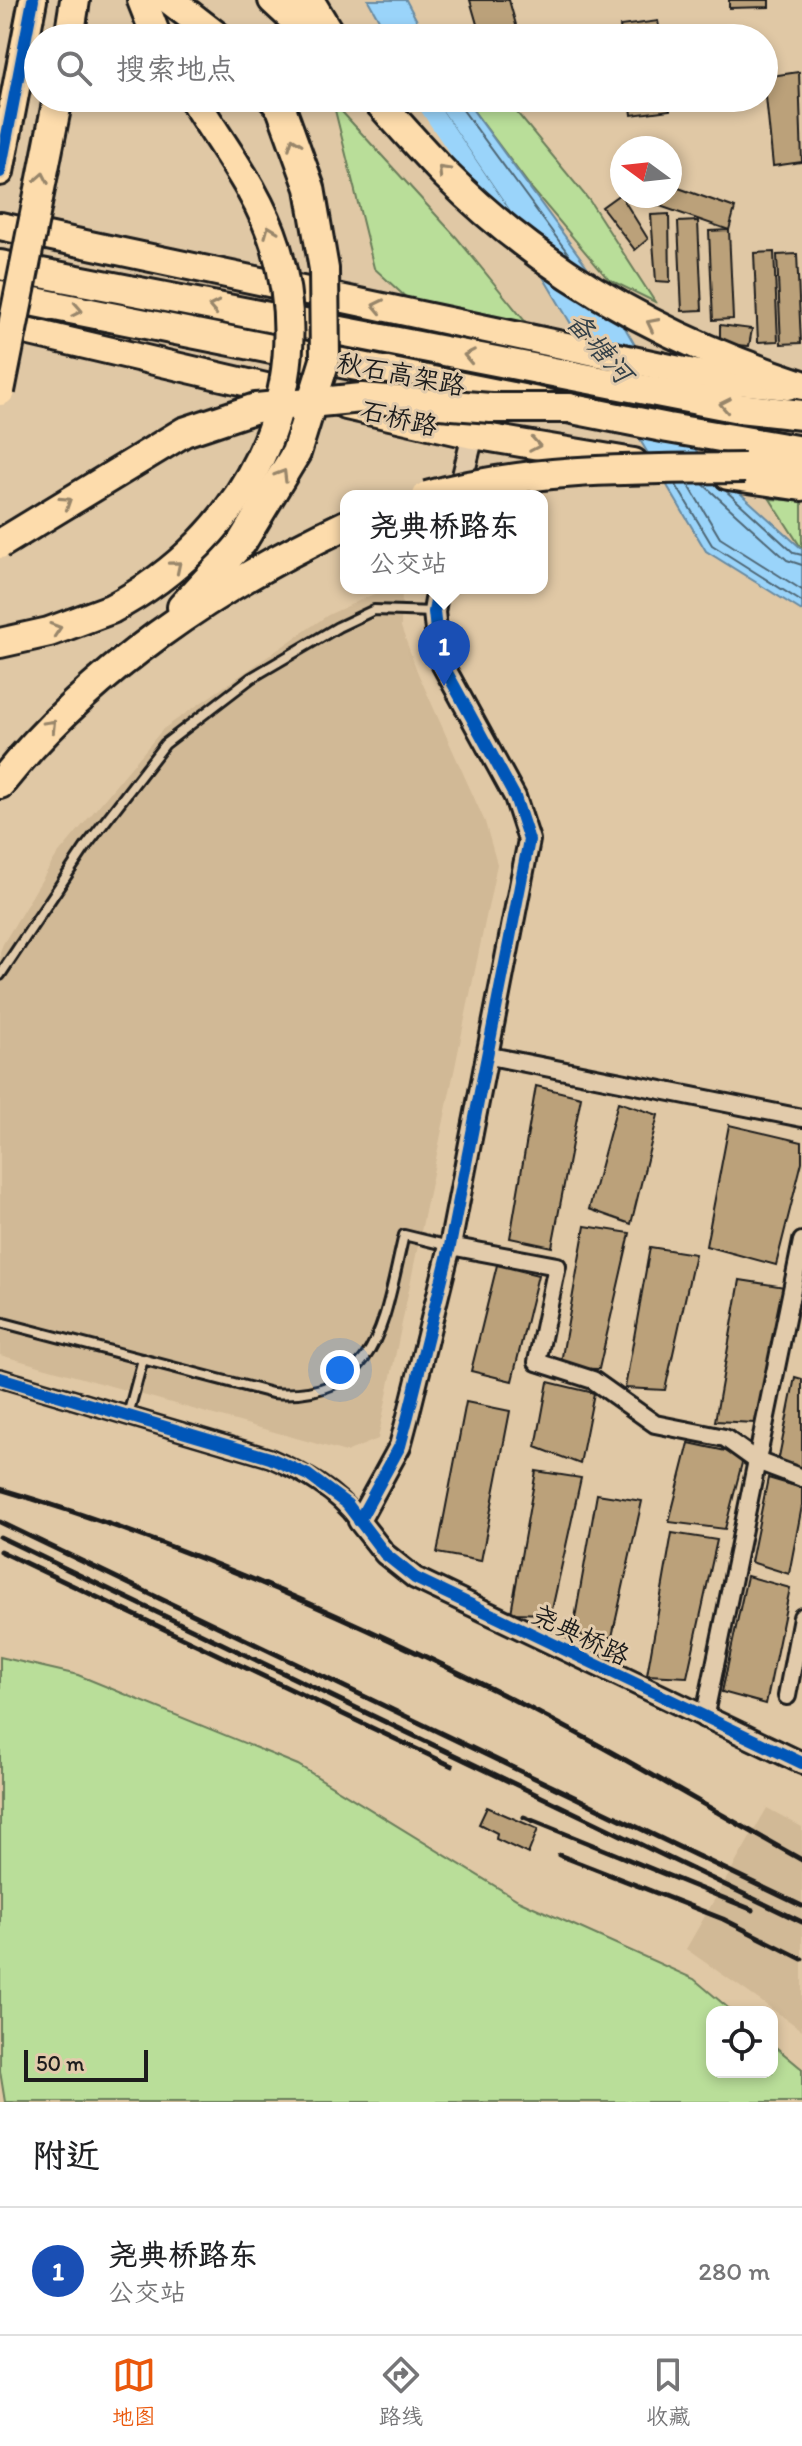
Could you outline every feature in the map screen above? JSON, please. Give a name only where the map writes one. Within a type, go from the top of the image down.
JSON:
[{"type":"highway","points":[[71,24],[75,0]]},
{"type":"highway","points":[[142,0],[151,24]]},
{"type":"highway","points":[[170,0],[201,24]]},
{"type":"highway","points":[[273,0],[299,24]]},
{"type":"highway","points":[[309,0],[324,24]]},
{"type":"highway","points":[[0,391],[55,112]]},
{"type":"highway","points":[[0,643],[80,621],[148,589],[194,551],[230,512],[266,448],[284,372],[286,307],[281,270],[260,206],[202,112]]},
{"type":"highway","points":[[142,648],[242,542],[296,453],[325,360],[324,269],[310,188],[282,112]]},
{"type":"highway","points":[[388,112],[447,176],[535,251],[579,282],[658,328],[802,386]]},
{"type":"highway","name":"秋石高架路","points":[[0,265],[739,408],[802,415]]},
{"type":"highway","name":"秋石高架路","points":[[0,295],[802,451]]},
{"type":"highway","points":[[0,544],[172,439],[225,416],[256,408],[302,401],[362,398],[491,408],[569,408]]},
{"type":"highway","points":[[449,490],[536,473],[802,466]]},
{"type":"highway","points":[[0,784],[69,705],[142,648],[281,556],[340,528]]},
{"type":"main road","points":[[28,24],[33,0]]},
{"type":"main road","points":[[0,172],[24,47]]},
{"type":"main road","points":[[0,226],[727,380],[802,386]]},
{"type":"main road","name":"石桥路","points":[[0,325],[473,435],[802,487]]},
{"type":"street","points":[[459,490],[473,435]]},
{"type":"street","points":[[0,1378],[270,1458],[308,1475],[347,1504],[359,1521],[400,1446],[450,1246],[485,1055],[522,892],[529,840],[515,797],[439,658],[434,612],[437,594]]},
{"type":"street","points":[[485,1055],[802,1118]]},
{"type":"street","points":[[704,1719],[802,1241]]},
{"type":"street","points":[[450,1246],[557,1266],[537,1362],[593,1380],[655,1424],[725,1438],[757,1461],[802,1478]]},
{"type":"street","name":"尧典桥路","points":[[359,1521],[385,1554],[415,1578],[704,1719],[802,1763]]},
{"type":"street","points":[[787,1696],[802,1617]]},
{"type":"lane","points":[[0,975],[87,845],[165,744],[211,706],[276,664],[374,610],[434,612]]},
{"type":"lane","points":[[0,958],[12,957]]},
{"type":"lane","points":[[0,1322],[272,1393],[304,1395],[329,1387],[358,1368],[373,1347],[387,1314],[404,1235],[450,1246]]},
{"type":"lane","points":[[128,1415],[143,1359]]},
{"type":"shaded area","points":[[374,594],[402,594],[401,627],[417,671],[485,822],[497,864],[378,1439],[346,1452],[0,1355],[0,952],[3,944],[55,858],[163,729],[328,615]]},
{"type":"shaded area","points":[[767,1808],[802,1827],[802,2030],[778,2013],[778,2006],[768,2006],[686,1949]]},
{"type":"green space","points":[[335,112],[342,112],[457,238],[528,325],[410,301],[374,268]]},
{"type":"green space","points":[[474,112],[517,112],[589,200],[655,302],[608,279],[532,189]]},
{"type":"green space","points":[[770,499],[802,501],[802,549]]},
{"type":"green space","points":[[0,1657],[78,1675],[298,1765],[518,1900],[694,1979],[726,2006],[706,2006],[706,2078],[778,2078],[778,2049],[802,2069],[802,2102],[5,2102],[0,2071]]},
{"type":"water","points":[[368,0],[406,0],[419,24],[381,24]]},
{"type":"water","points":[[433,112],[474,112],[599,283],[700,457],[802,549],[802,611],[706,551],[533,260]]},
{"type":"building","points":[[470,0],[509,0],[516,24],[477,24]]},
{"type":"building","points":[[729,0],[769,0],[769,7],[729,8]]},
{"type":"building","points":[[799,72],[802,162],[773,166],[768,112],[778,112],[778,75]]},
{"type":"building","points":[[682,189],[735,208],[729,230],[666,208],[682,208]]},
{"type":"building","points":[[610,201],[610,208],[629,208],[648,239],[635,250],[602,207]]},
{"type":"building","points":[[669,214],[670,282],[656,281],[651,215]]},
{"type":"building","points":[[698,221],[702,310],[682,311],[678,222]]},
{"type":"building","points":[[729,230],[733,319],[713,320],[709,231]]},
{"type":"building","points":[[774,252],[778,341],[758,342],[754,253]]},
{"type":"building","points":[[797,254],[801,343],[781,344],[777,255]]},
{"type":"building","points":[[720,325],[752,329],[749,346],[720,344]]},
{"type":"building","points":[[536,1086],[581,1097],[552,1247],[510,1238]]},
{"type":"building","points":[[618,1102],[658,1115],[631,1224],[589,1209]]},
{"type":"building","points":[[729,1125],[802,1142],[802,1162],[776,1265],[706,1246]]},
{"type":"building","points":[[585,1226],[630,1233],[599,1369],[560,1368]]},
{"type":"building","points":[[650,1247],[695,1254],[665,1390],[625,1388]]},
{"type":"building","points":[[497,1265],[538,1275],[512,1381],[471,1371]]},
{"type":"building","points":[[740,1280],[785,1287],[755,1423],[715,1421]]},
{"type":"building","points":[[795,1377],[802,1379],[802,1469],[778,1462]]},
{"type":"building","points":[[548,1382],[594,1393],[580,1464],[536,1447]]},
{"type":"building","points":[[466,1402],[510,1411],[481,1561],[437,1553]]},
{"type":"building","points":[[689,1443],[744,1455],[725,1529],[669,1522]]},
{"type":"building","points":[[536,1471],[581,1478],[551,1614],[511,1613]]},
{"type":"building","points":[[768,1478],[802,1488],[802,1506],[789,1574],[751,1562]]},
{"type":"building","points":[[597,1494],[642,1501],[612,1637],[572,1635]]},
{"type":"building","points":[[672,1533],[717,1540],[687,1677],[647,1675]]},
{"type":"building","points":[[747,1576],[790,1588],[766,1704],[722,1692]]},
{"type":"building","points":[[487,1807],[538,1829],[528,1854],[496,1839],[497,1833],[479,1824]]},
{"type":"waterway","name":"备塘河","points":[[432,112],[502,215]]},
{"type":"railway","points":[[0,1489],[127,1530],[373,1632],[533,1710],[802,1860]]},
{"type":"railway","points":[[0,1522],[802,1906]]},
{"type":"railway","points":[[0,1537],[802,1922]]},
{"type":"railway","points":[[0,1551],[452,1766]]},
{"type":"railway","points":[[524,1817],[753,1910]]},
{"type":"railway","points":[[559,1855],[723,1919],[802,1959]]},
{"type":"cycle path","points":[[28,24],[33,0]]},
{"type":"cycle path","points":[[0,172],[24,47]]},
{"type":"cycle path","points":[[359,1521],[400,1446],[408,1416],[450,1246],[529,840],[515,797],[439,658],[434,612],[437,594]]},
{"type":"cycle path","points":[[0,1378],[270,1458],[308,1475],[347,1504],[385,1554],[415,1578],[802,1763]]},
{"type":"place","name":"尧典桥路东","points":[[444,686]]}]
